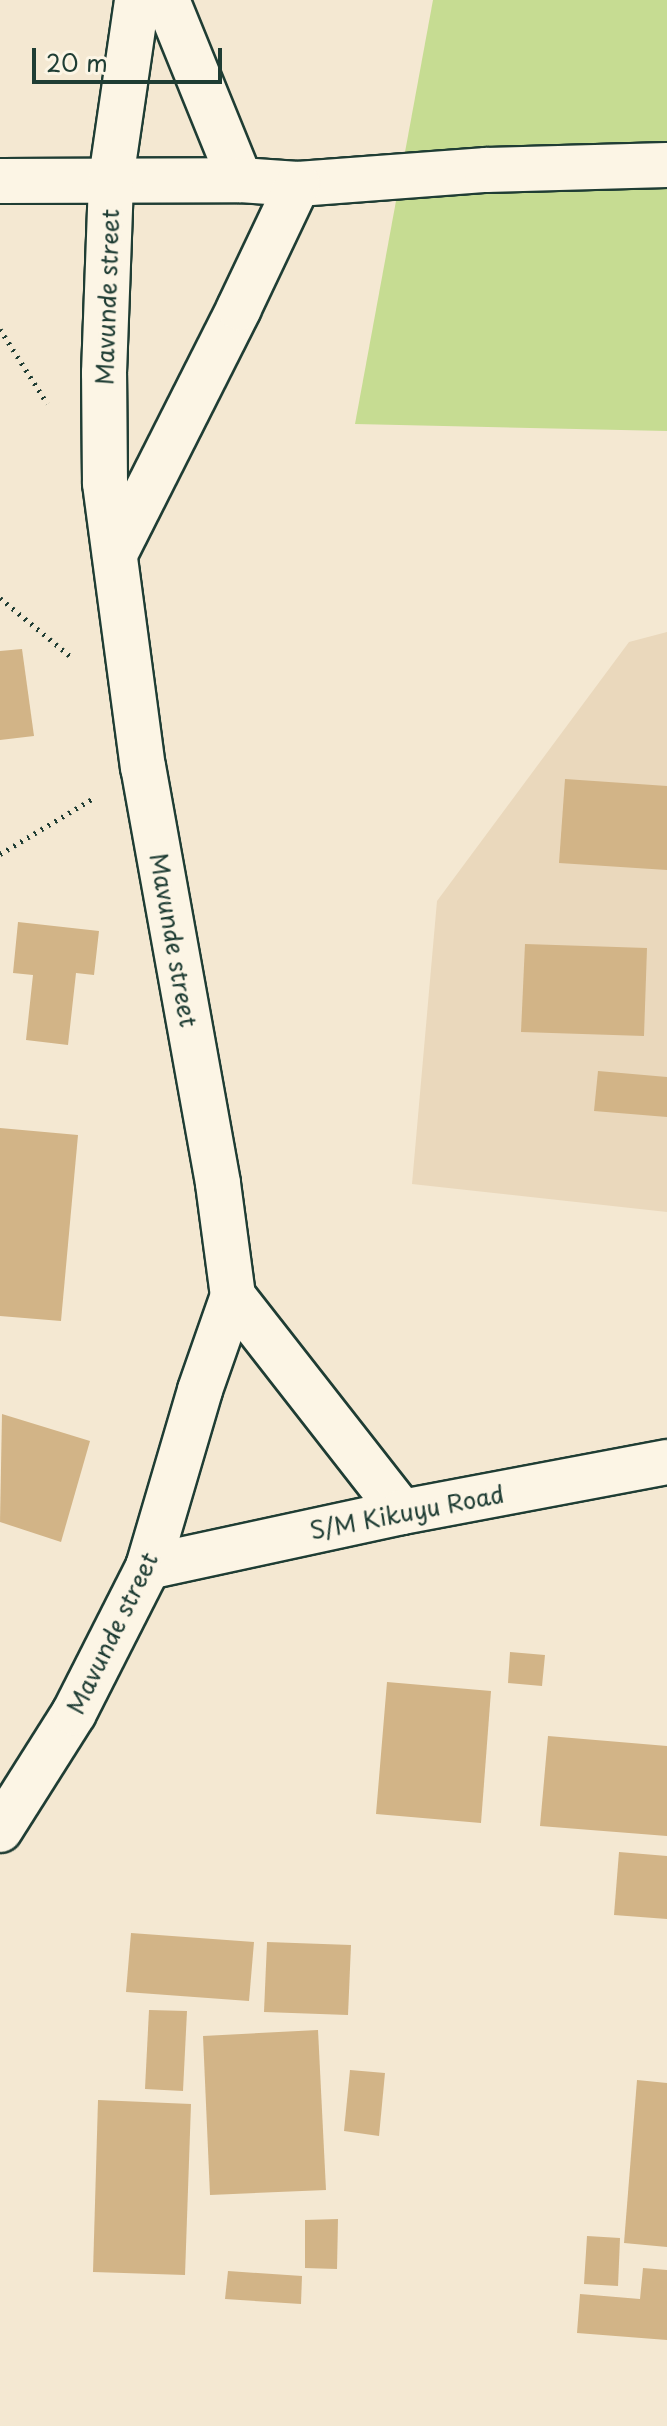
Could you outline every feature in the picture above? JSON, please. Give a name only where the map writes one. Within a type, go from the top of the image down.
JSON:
[{"type":"street","name":"Mavunde street","points":[[0,1830],[74,1713],[148,1567],[200,1390],[233,1296],[218,1183],[143,768],[105,468],[111,179],[137,0]]},
{"type":"street","points":[[167,0],[240,180]]},
{"type":"street","points":[[0,181],[240,180],[298,184],[486,170],[667,165]]},
{"type":"street","points":[[115,554],[233,322],[298,184]]},
{"type":"street","points":[[233,1296],[402,1512]]},
{"type":"street","name":"S/M Kikuyu Road","points":[[148,1567],[402,1512],[667,1462]]},
{"type":"path","points":[[0,854],[143,768]]},
{"type":"shaded area","points":[[667,632],[667,1212],[412,1184],[437,901],[629,642]]},
{"type":"green space","points":[[433,0],[667,0],[667,431],[355,424]]},
{"type":"building","points":[[22,649],[34,736],[0,740],[0,651]]},
{"type":"building","points":[[565,779],[667,786],[667,870],[559,863]]},
{"type":"building","points":[[18,922],[99,931],[94,975],[76,973],[68,1045],[26,1040],[33,975],[13,973]]},
{"type":"building","points":[[525,944],[647,948],[644,1036],[521,1032]]},
{"type":"building","points":[[598,1071],[667,1077],[667,1117],[594,1111]]},
{"type":"building","points":[[0,1128],[78,1135],[61,1321],[0,1316]]},
{"type":"building","points":[[2,1414],[90,1441],[61,1542],[0,1522]]},
{"type":"building","points":[[510,1652],[545,1655],[542,1686],[508,1683]]},
{"type":"building","points":[[387,1682],[491,1691],[481,1823],[376,1814]]},
{"type":"building","points":[[548,1736],[667,1746],[667,1836],[540,1826]]},
{"type":"building","points":[[619,1852],[667,1856],[667,1919],[614,1915]]},
{"type":"building","points":[[131,1933],[254,1942],[249,2001],[126,1992]]},
{"type":"building","points":[[267,1942],[351,1945],[348,2015],[264,2012]]},
{"type":"building","points":[[149,2010],[187,2011],[183,2091],[145,2089]]},
{"type":"building","points":[[318,2030],[326,2190],[210,2195],[203,2036]]},
{"type":"building","points":[[350,2070],[385,2073],[379,2136],[344,2131]]},
{"type":"building","points":[[637,2080],[667,2083],[667,2247],[624,2243]]},
{"type":"building","points":[[98,2100],[191,2104],[185,2275],[93,2272]]},
{"type":"building","points":[[338,2219],[337,2269],[305,2268],[305,2220]]},
{"type":"building","points":[[587,2236],[620,2238],[618,2286],[584,2284]]},
{"type":"building","points":[[643,2268],[667,2270],[667,2340],[577,2333],[580,2294],[640,2299]]},
{"type":"building","points":[[228,2271],[302,2276],[301,2304],[225,2299]]}]
